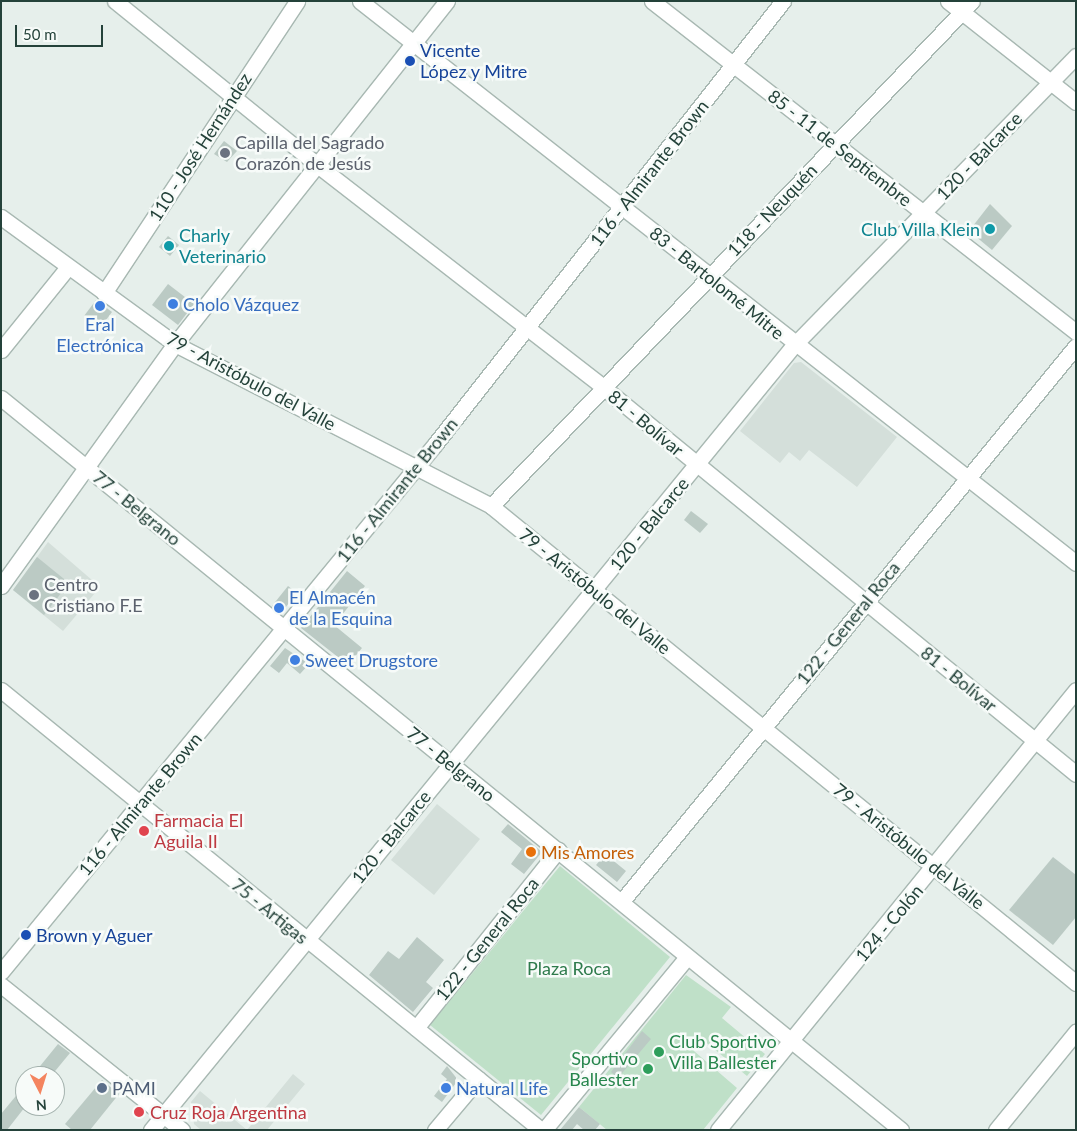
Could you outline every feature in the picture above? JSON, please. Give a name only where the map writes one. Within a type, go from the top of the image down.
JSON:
[{"type":"street","name":"81 - Bolívar","points":[[115,1],[316,164],[603,387],[864,603],[1076,774]]},
{"type":"street","name":"110 - José Hernández","points":[[104,293],[296,1]]},
{"type":"street","name":"83 - Bartolomé Mitre","points":[[360,1],[794,345],[1076,563]]},
{"type":"street","points":[[1,586],[175,344],[447,1]]},
{"type":"street","name":"85 - 11 de Septiembre","points":[[652,1],[834,145],[1076,332]]},
{"type":"street","name":"116 - Almirante Brown","points":[[1,972],[416,466],[784,1]]},
{"type":"street","points":[[948,1],[967,6],[1050,82],[1076,102]]},
{"type":"street","name":"118 - Neuquén","points":[[491,506],[967,6]]},
{"type":"street","name":"120 - Balcarce","points":[[152,1130],[794,345],[1076,56]]},
{"type":"street","name":"79 - Aristóbulo del Valle","points":[[1,217],[175,344],[491,506],[1076,983]]},
{"type":"street","points":[[1,350],[68,267]]},
{"type":"street","name":"122 - General Roca","points":[[622,901],[1076,346]]},
{"type":"street","name":"77 - Belgrano","points":[[1,398],[450,764],[622,901],[687,957],[901,1130]]},
{"type":"street","name":"75 - Artigas","points":[[1,690],[306,941],[542,1130]]},
{"type":"street","name":"124 - Colón","points":[[718,1130],[935,868],[1076,690]]},
{"type":"street","name":"122 - General Roca","points":[[416,1028],[558,850]]},
{"type":"street","points":[[542,1130],[687,957]]},
{"type":"street","points":[[1,985],[182,1130]]},
{"type":"street","points":[[996,1130],[1076,1032]]},
{"type":"street","points":[[435,1130],[478,1079]]},
{"type":"shaded area","points":[[801,362],[897,437],[857,487],[809,450],[800,461],[789,452],[780,463],[740,431],[794,363]]},
{"type":"shaded area","points":[[48,542],[100,587],[63,631],[13,590]]},
{"type":"shaded area","points":[[437,804],[480,839],[434,895],[391,860]]},
{"type":"shaded area","points":[[293,1074],[305,1084],[267,1130],[247,1130]]},
{"type":"shaded area","points":[[200,1091],[247,1130],[201,1130],[194,1124],[191,1102]]},
{"type":"green space","name":"Plaza Roca","points":[[560,866],[670,957],[541,1115],[430,1025]]},
{"type":"green space","name":"Club Sportivo Villa Ballester","points":[[686,975],[731,1007],[722,1018],[765,1054],[747,1076],[703,1040],[694,1051],[737,1088],[703,1130],[607,1130],[579,1107]]},
{"type":"building","name":"Capilla del Sagrado Corazón de Jesús","points":[[224,141],[237,151],[227,162],[214,154]]},
{"type":"building","name":"Club Villa Klein","points":[[990,204],[1012,226],[992,250],[969,231]]},
{"type":"building","name":"Charly Veterinario","points":[[168,236],[179,245],[170,256],[159,247]]},
{"type":"building","name":"Cholo Vázquez","points":[[168,284],[194,304],[178,325],[152,305]]},
{"type":"building","points":[[96,300],[112,312],[100,328],[84,316]]},
{"type":"building","points":[[691,511],[708,524],[700,533],[684,520]]},
{"type":"building","points":[[37,557],[69,583],[44,615],[13,590]]},
{"type":"building","points":[[347,571],[365,586],[334,625],[362,648],[348,665],[301,628]]},
{"type":"building","points":[[288,586],[297,593],[281,613],[272,606]]},
{"type":"building","points":[[285,648],[309,664],[300,674],[287,663],[279,673],[270,666]]},
{"type":"building","points":[[508,824],[542,852],[524,874],[511,864],[522,849],[501,832]]},
{"type":"building","points":[[1053,857],[1076,875],[1076,917],[1053,945],[1009,910]]},
{"type":"building","points":[[602,858],[606,862],[610,858],[626,871],[617,882],[596,865]]},
{"type":"building","points":[[417,937],[444,960],[426,982],[433,988],[413,1012],[369,975],[388,951],[399,959]]},
{"type":"building","points":[[642,1031],[651,1039],[618,1078],[611,1072]]},
{"type":"building","points":[[58,1044],[70,1053],[59,1066],[40,1066]]},
{"type":"building","name":"Natural Life","points":[[447,1066],[458,1080],[442,1102],[434,1096],[447,1079],[441,1074]]},
{"type":"building","points":[[102,1080],[119,1094],[90,1130],[72,1130],[65,1124]]},
{"type":"building","points":[[15,1097],[15,1116],[18,1116],[7,1130],[1,1130],[1,1114]]},
{"type":"building","points":[[579,1107],[600,1124],[595,1130],[584,1130],[577,1124],[572,1130],[560,1130]]},
{"type":"place","name":"Vicente López y Mitre","points":[[410,61]]},
{"type":"place","name":"Capilla del Sagrado Corazón de Jesús","points":[[225,153]]},
{"type":"place","name":"Club Villa Klein","points":[[990,229]]},
{"type":"place","name":"Charly Veterinario","points":[[169,246]]},
{"type":"place","name":"Cholo Vázquez","points":[[173,304]]},
{"type":"place","name":"Eral Electrónica","points":[[100,306]]},
{"type":"place","name":"Centro Cristiano F.E","points":[[34,595]]},
{"type":"place","name":"El Almacén de la Esquina","points":[[279,608]]},
{"type":"place","name":"Sweet Drugstore","points":[[295,660]]},
{"type":"place","name":"Farmacia El Aguila II","points":[[144,831]]},
{"type":"place","name":"Mis Amores","points":[[531,852]]},
{"type":"place","name":"Brown y Aguer","points":[[26,935]]},
{"type":"place","name":"Club Sportivo Villa Ballester","points":[[659,1052]]},
{"type":"place","name":"Sportivo Ballester","points":[[648,1069]]},
{"type":"place","name":"PAMI","points":[[102,1088]]},
{"type":"place","name":"Natural Life","points":[[446,1088]]},
{"type":"place","name":"Cruz Roja Argentina","points":[[139,1112]]}]
